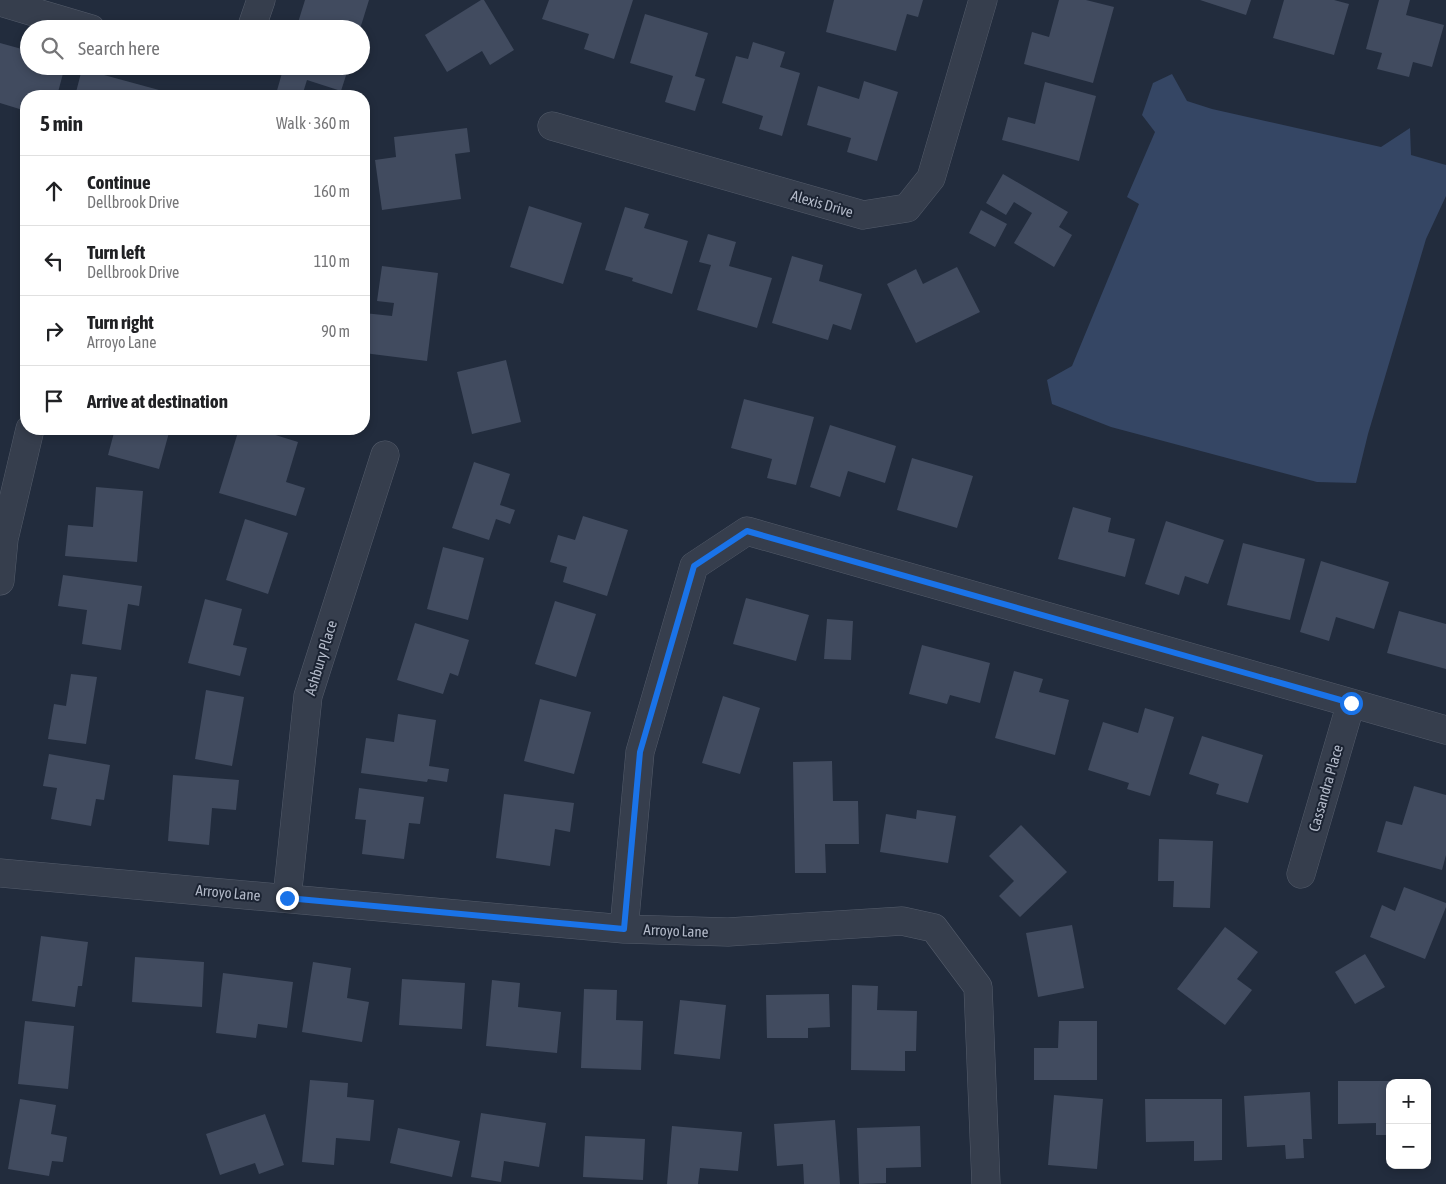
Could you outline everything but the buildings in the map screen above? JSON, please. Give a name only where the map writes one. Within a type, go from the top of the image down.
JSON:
[{"type":"street","points":[[254,20],[261,0]]},
{"type":"street","name":"Alexis Drive","points":[[552,126],[863,215],[907,208],[931,178],[983,0]]},
{"type":"street","points":[[0,2],[61,20]]},
{"type":"street","points":[[0,582],[4,539],[29,435]]},
{"type":"street","name":"Ashbury Place","points":[[287,898],[308,696],[385,455]]},
{"type":"street","points":[[624,929],[640,752],[694,566],[747,531],[1446,730]]},
{"type":"street","name":"Cassandra Place","points":[[1301,874],[1351,703]]},
{"type":"street","name":"Arroyo Lane","points":[[0,873],[624,929],[728,932],[902,921],[934,928],[978,987],[986,1184]]},
{"type":"water","points":[[1172,74],[1187,101],[1212,109],[1381,147],[1410,128],[1411,155],[1446,165],[1446,196],[1426,239],[1368,434],[1356,483],[1317,482],[1111,427],[1052,404],[1047,380],[1072,366],[1139,204],[1127,197],[1155,132],[1142,115],[1153,83]]},
{"type":"route","points":[[287,898],[624,929],[640,752],[694,566],[747,531],[1351,703]]}]
